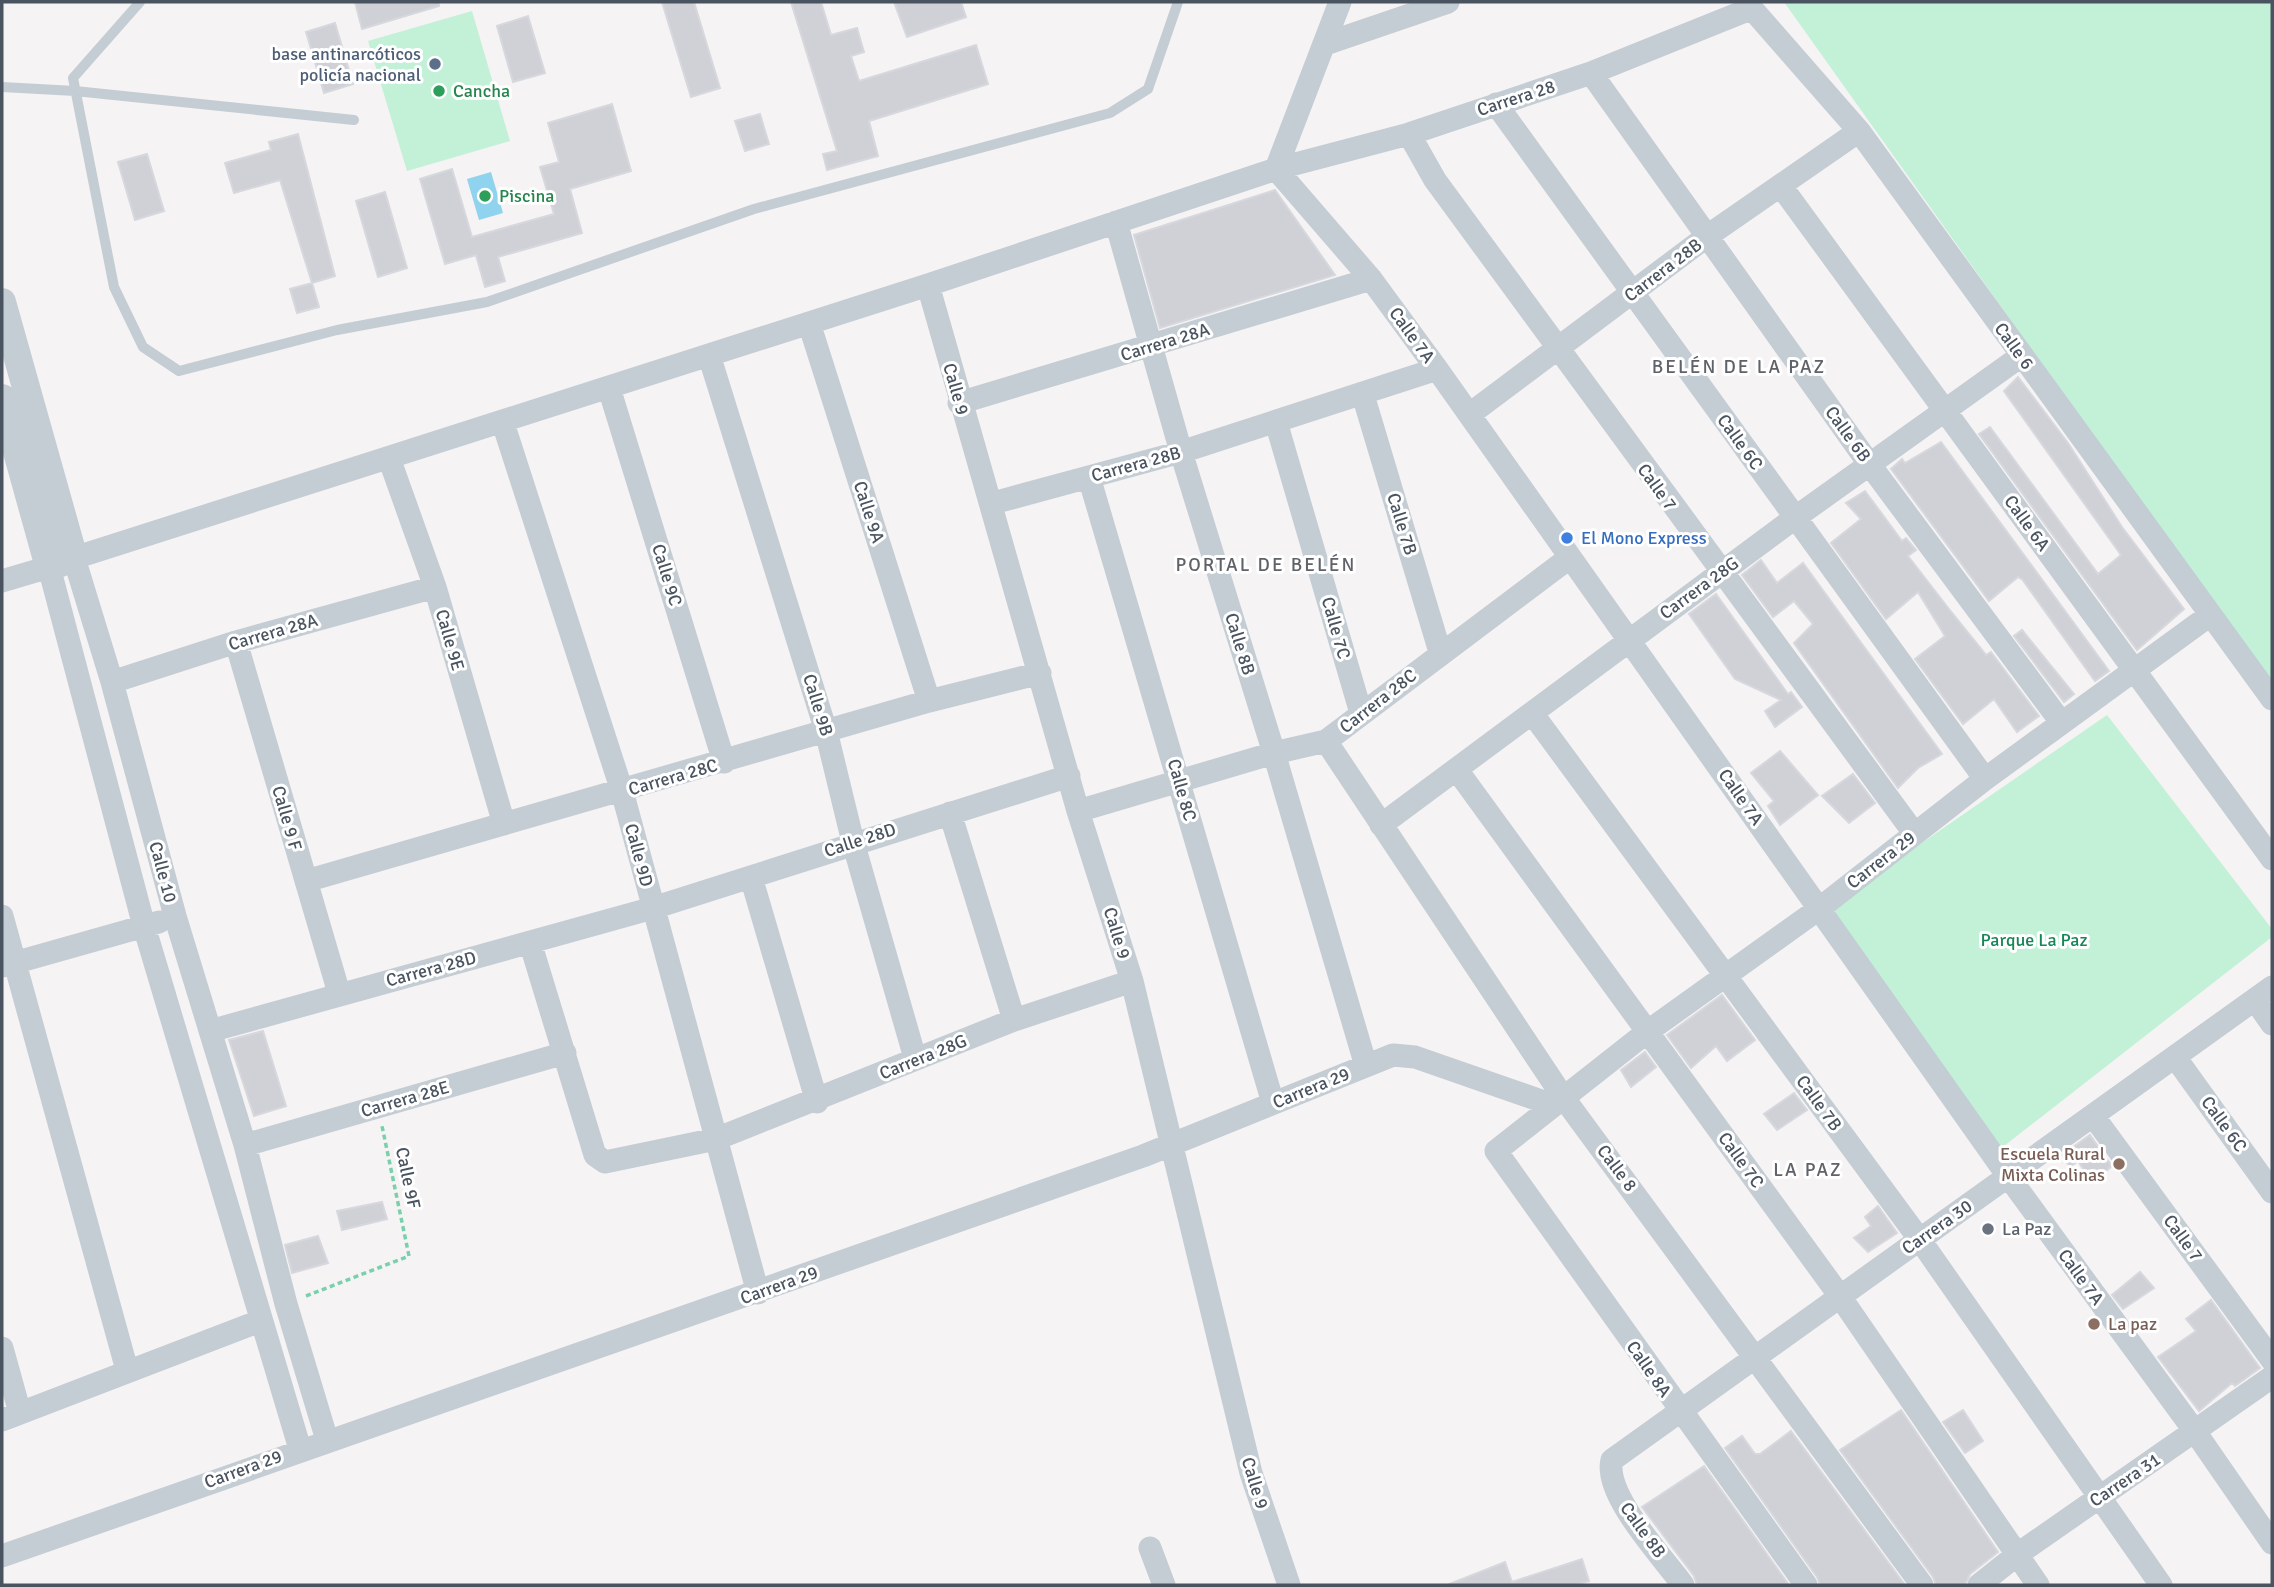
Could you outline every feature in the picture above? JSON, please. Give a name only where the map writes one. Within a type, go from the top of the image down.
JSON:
[{"type":"street","points":[[1276,169],[1340,2]]},
{"type":"street","points":[[1325,44],[1448,2]]},
{"type":"street","name":"Carrera 28","points":[[62,562],[503,423],[1276,169],[1409,134],[1591,74],[1748,6]]},
{"type":"street","name":"Calle 6","points":[[1748,6],[1859,131],[2272,699]]},
{"type":"street","name":"Calle 6B","points":[[1591,74],[1870,465],[2061,722]]},
{"type":"street","name":"Calle 6C","points":[[1496,104],[1985,779]]},
{"type":"street","name":"Carrera 28B","points":[[1470,414],[1706,237],[1859,131]]},
{"type":"street","name":"Calle 7","points":[[1409,134],[1435,180],[1556,348],[1914,833]]},
{"type":"street","name":"Calle 7A","points":[[1276,169],[1371,279],[1470,414],[1569,558],[2008,1176],[2196,1433],[2272,1543]]},
{"type":"street","name":"Calle 6A","points":[[1781,186],[2272,859]]},
{"type":"street","name":"Calle 8B","points":[[1116,222],[1181,452],[1274,753],[1366,1066]]},
{"type":"street","name":"Carrera 28A","points":[[959,403],[1371,279]]},
{"type":"street","name":"Calle 9","points":[[928,285],[959,403],[993,503],[1078,811],[1132,981],[1251,1473],[1289,1585]]},
{"type":"street","name":"Calle 10","points":[[2,302],[144,926],[300,1449]]},
{"type":"street","name":"Calle 9A","points":[[809,323],[929,701]]},
{"type":"street","name":"Calle 9B","points":[[709,355],[826,732],[853,842],[915,1058]]},
{"type":"street","name":"Carrera 28G","points":[[1381,825],[1629,639],[2021,356]]},
{"type":"street","name":"Carrera 28B","points":[[993,503],[1181,452],[1437,369]]},
{"type":"street","name":"Calle 9C","points":[[609,388],[724,762]]},
{"type":"street","name":"Calle 7B","points":[[1363,395],[1440,652]]},
{"type":"street","name":"Calle 10","points":[[2,398],[62,562],[112,682],[175,916],[245,1145],[286,1304],[327,1440]]},
{"type":"street","name":"Calle 7C","points":[[1276,422],[1361,713]]},
{"type":"street","name":"Calle 9D","points":[[503,423],[622,791],[758,1293]]},
{"type":"street","name":"Calle 9E","points":[[388,458],[435,587],[504,824]]},
{"type":"street","name":"Calle 8C","points":[[1089,477],[1273,1103]]},
{"type":"street","name":"Carrera 28C","points":[[1078,811],[1274,753],[1326,741],[1440,652],[1569,558]]},
{"type":"street","points":[[2,581],[62,562]]},
{"type":"street","name":"Carrera 28A","points":[[112,682],[236,642],[435,587]]},
{"type":"street","name":"Carrera 29","points":[[1496,1151],[1647,1032],[1727,977],[2061,722],[2210,615]]},
{"type":"street","name":"Calle 9 F","points":[[236,642],[339,993]]},
{"type":"street","name":"Carrera 28C","points":[[306,881],[929,701],[1040,673]]},
{"type":"street","name":"Calle 7B","points":[[1532,713],[1920,1240],[2161,1585]]},
{"type":"street","name":"Calle 8","points":[[1326,741],[1558,1101],[1756,1355],[1922,1585]]},
{"type":"street","name":"Calle 7C","points":[[1457,770],[1839,1295],[2038,1585]]},
{"type":"street","name":"Calle 28D","points":[[653,908],[853,842],[1069,776]]},
{"type":"street","points":[[950,813],[1014,1020]]},
{"type":"street","points":[[751,877],[817,1101]]},
{"type":"street","name":"Carrera 28D","points":[[210,1031],[339,993],[653,908]]},
{"type":"street","points":[[2,916],[8,964],[127,1370]]},
{"type":"street","points":[[8,964],[175,916]]},
{"type":"street","points":[[530,942],[565,1053]]},
{"type":"street","name":"Carrera 28G","points":[[565,1053],[595,1155],[605,1161],[716,1139],[817,1101],[915,1058],[1014,1020],[1132,981]]},
{"type":"street","points":[[2263,993],[2272,1024]]},
{"type":"street","name":"Carrera 30","points":[[1609,1472],[1612,1460],[1839,1295],[2094,1117],[2263,993]]},
{"type":"street","name":"Carrera 28E","points":[[245,1145],[565,1053]]},
{"type":"street","name":"Carrera 29","points":[[2,1556],[300,1449],[758,1293],[1170,1146],[1393,1055],[1415,1057],[1558,1101]]},
{"type":"street","name":"Calle 6C","points":[[2175,1056],[2272,1192]]},
{"type":"street","name":"Calle 7","points":[[2094,1117],[2272,1360]]},
{"type":"street","name":"Calle 8A","points":[[1496,1151],[1806,1585]]},
{"type":"street","points":[[2,1348],[11,1417],[127,1370],[260,1321]]},
{"type":"street","name":"Carrera 31","points":[[1979,1585],[2018,1554],[2196,1433],[2272,1377]]},
{"type":"street","name":"Calle 8B","points":[[1609,1472],[1615,1492],[1683,1585]]},
{"type":"street","points":[[1150,1548],[1164,1585]]},
{"type":"lane","points":[[140,2],[73,78],[114,288],[143,347],[179,371],[337,330],[487,302],[754,209],[1110,113],[1148,89],[1178,2]]},
{"type":"lane","points":[[2,87],[75,91],[354,120]]},
{"type":"path","name":"Calle 9F","points":[[286,1304],[409,1256],[378,1107]]},
{"type":"green space","points":[[1784,2],[2272,2],[2272,687]]},
{"type":"green space","name":"Cancha","points":[[472,11],[510,141],[407,171],[368,41]]},
{"type":"green space","name":"Parque La Paz","points":[[2107,715],[2272,929],[2272,937],[1995,1153],[1829,907]]},
{"type":"water","name":"Piscina","points":[[491,172],[503,213],[479,220],[467,179]]},
{"type":"building","points":[[355,2],[439,2],[439,6],[362,29]]},
{"type":"building","points":[[662,2],[694,2],[720,88],[691,97]]},
{"type":"building","points":[[791,2],[821,2],[831,35],[857,28],[864,52],[851,56],[859,81],[976,45],[988,84],[869,121],[878,156],[827,170],[823,154],[837,151]]},
{"type":"building","points":[[894,2],[961,2],[966,17],[907,37]]},
{"type":"building","points":[[528,16],[545,73],[513,82],[497,26]]},
{"type":"building","points":[[335,23],[353,84],[324,93],[306,32]]},
{"type":"building","points":[[612,104],[631,171],[570,189],[582,233],[498,257],[505,281],[485,287],[476,255],[445,264],[420,179],[452,169],[472,237],[554,214],[540,167],[559,162],[548,123]]},
{"type":"building","points":[[760,114],[769,144],[745,151],[735,121]]},
{"type":"building","points":[[298,134],[335,276],[312,283],[280,180],[234,193],[225,163],[271,150],[269,142]]},
{"type":"building","points":[[147,154],[164,211],[135,220],[118,162]]},
{"type":"building","points":[[1275,190],[1335,275],[1160,328],[1134,235]]},
{"type":"building","points":[[385,192],[407,268],[378,277],[356,201]]},
{"type":"building","points":[[312,283],[319,307],[297,313],[290,289]]},
{"type":"building","points":[[2018,377],[2068,443],[2122,527],[2184,609],[2137,650],[1979,434],[1990,427],[2098,574],[2121,555],[2004,391]]},
{"type":"building","points":[[1941,442],[2109,671],[2095,681],[2022,579],[2018,577],[1989,601],[1891,469],[1902,459],[1905,463]]},
{"type":"building","points":[[1865,491],[1902,541],[1906,538],[1916,550],[1908,556],[1986,655],[1991,652],[2039,716],[2017,732],[1994,699],[1963,724],[1915,659],[1945,636],[1918,592],[1886,619],[1831,543],[1861,519],[1846,503]]},
{"type":"building","points":[[1761,560],[1777,583],[1803,563],[1942,754],[1918,768],[1898,788],[1794,643],[1813,624],[1794,601],[1773,617],[1742,575]]},
{"type":"building","points":[[1716,594],[1788,694],[1791,692],[1802,707],[1775,727],[1765,711],[1781,700],[1735,679],[1689,614]]},
{"type":"building","points":[[2022,630],[2074,694],[2064,702],[2014,636]]},
{"type":"building","points":[[1780,751],[1818,795],[1780,825],[1768,806],[1774,801],[1751,773]]},
{"type":"building","points":[[1853,774],[1875,803],[1849,823],[1822,796]]},
{"type":"building","points":[[1722,995],[1755,1040],[1727,1061],[1716,1046],[1691,1068],[1667,1035]]},
{"type":"building","points":[[263,1031],[286,1106],[254,1116],[229,1040]]},
{"type":"building","points":[[1645,1052],[1656,1067],[1631,1087],[1621,1070]]},
{"type":"building","points":[[1794,1093],[1807,1110],[1777,1130],[1764,1114]]},
{"type":"building","points":[[2090,1135],[2112,1166],[2092,1183],[2078,1161],[2070,1167],[2062,1155]]},
{"type":"building","points":[[382,1202],[387,1219],[342,1230],[337,1211]]},
{"type":"building","points":[[1878,1206],[1897,1233],[1868,1252],[1854,1238],[1871,1226],[1865,1217]]},
{"type":"building","points":[[318,1236],[328,1263],[292,1273],[285,1245]]},
{"type":"building","points":[[2140,1272],[2154,1288],[2123,1309],[2112,1295]]},
{"type":"building","points":[[2211,1300],[2260,1368],[2235,1386],[2232,1383],[2199,1411],[2158,1357],[2196,1331],[2186,1319]]},
{"type":"building","points":[[1901,1410],[1998,1552],[1970,1574],[1965,1585],[1936,1585],[1933,1577],[1840,1450]]},
{"type":"building","points":[[1963,1410],[1983,1441],[1965,1453],[1943,1422]]},
{"type":"building","points":[[1791,1431],[1905,1585],[1820,1585],[1725,1448],[1742,1436],[1755,1454],[1760,1454]]},
{"type":"building","points":[[1704,1466],[1789,1585],[1697,1585],[1694,1576],[1642,1507]]},
{"type":"building","points":[[1582,1559],[1589,1581],[1575,1585],[1447,1585],[1505,1562],[1512,1582]]},
{"type":"place","name":"base antinarcóticos policía nacional","points":[[435,64]]},
{"type":"place","name":"Cancha","points":[[439,91]]},
{"type":"place","name":"Piscina","points":[[485,196]]},
{"type":"place","name":"El Mono Express","points":[[1567,538]]},
{"type":"place","name":"Escuela Rural Mixta Colinas","points":[[2119,1164]]},
{"type":"place","name":"La Paz","points":[[1988,1229]]},
{"type":"place","name":"La paz","points":[[2094,1324]]},
{"type":"district","name":"BELÉN DE LA PAZ","points":[[1739,366]]},
{"type":"district","name":"PORTAL DE BELÉN","points":[[1266,564]]},
{"type":"district","name":"LA PAZ","points":[[1808,1169]]}]
